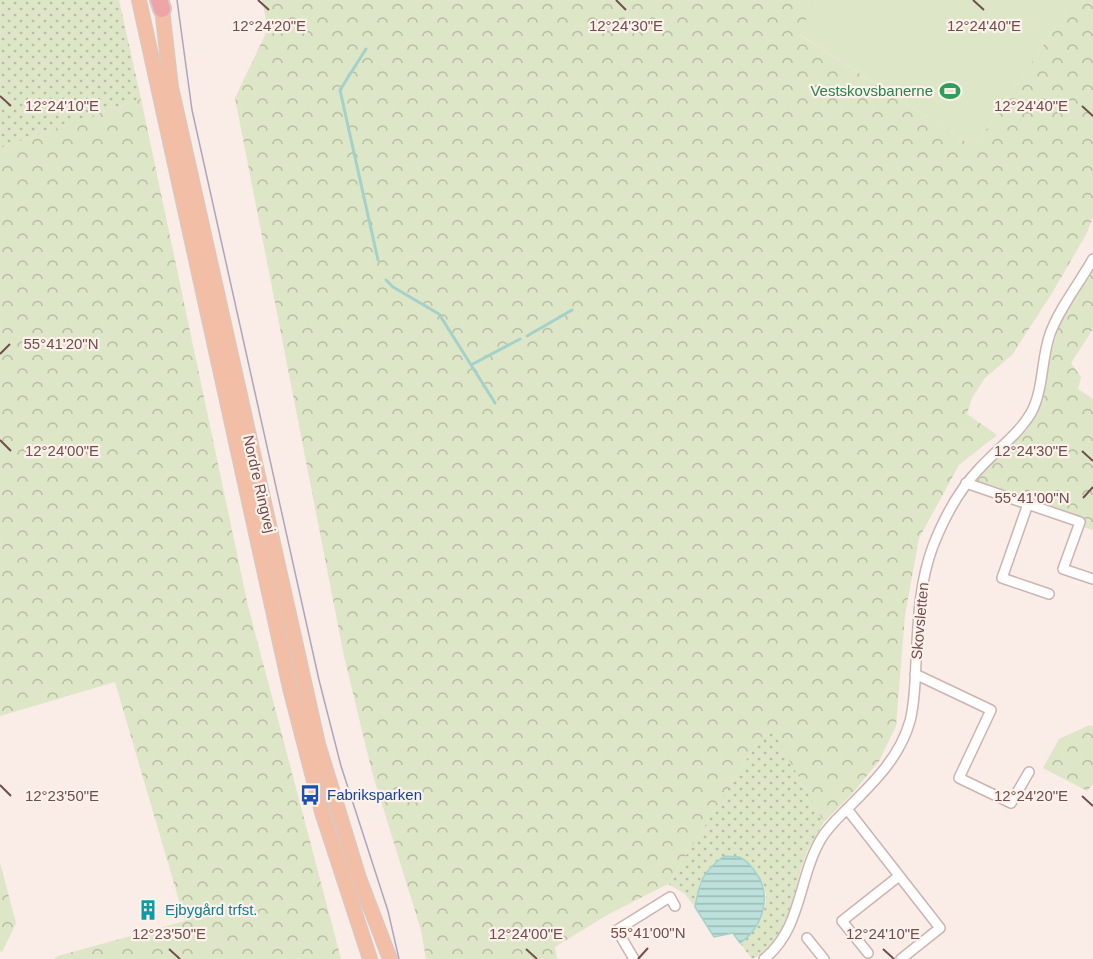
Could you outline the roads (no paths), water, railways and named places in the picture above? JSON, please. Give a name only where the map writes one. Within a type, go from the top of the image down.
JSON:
[{"type":"main road","name":"Nordre Ringvej","points":[[139,0],[290,688],[322,812],[370,959]]},
{"type":"main road","name":"Nordre Ringvej","points":[[161,3],[171,87],[308,704],[336,808],[359,878],[390,959]]},
{"type":"street","name":"Skovsletten","points":[[764,959],[781,941],[792,923],[806,869],[814,852],[832,824],[879,777],[900,745],[910,721],[919,606],[926,567],[945,519],[966,483],[1017,433],[1033,410],[1050,334],[1059,314],[1093,259]]},
{"type":"street","points":[[966,483],[1080,522],[1063,569],[1093,579]]},
{"type":"street","points":[[1028,504],[1002,578],[1049,594]]},
{"type":"street","points":[[915,674],[991,710],[959,778],[1011,803],[1029,772]]},
{"type":"street","points":[[847,809],[940,928],[901,959]]},
{"type":"street","points":[[868,953],[842,921],[900,876]]},
{"type":"street","points":[[634,959],[617,930],[670,897],[675,906]]},
{"type":"street","points":[[807,938],[824,959]]},
{"type":"water","points":[[724,856],[739,857],[746,861],[756,873],[764,892],[763,911],[759,920],[748,937],[740,943],[733,933],[714,937],[695,907],[706,872]]},
{"type":"waterway","points":[[366,49],[340,90],[378,260]]},
{"type":"waterway","points":[[386,280],[393,287],[439,314],[495,403]]},
{"type":"waterway","points":[[527,336],[572,310]]},
{"type":"waterway","points":[[471,365],[520,339]]},
{"type":"tram line","points":[[177,0],[192,110],[319,680],[341,766],[388,911],[399,959]]},
{"type":"place","name":"Vestskovsbanerne","points":[[950,91]]},
{"type":"place","name":"Fabriksparken","points":[[310,795]]},
{"type":"place","name":"Ejbygård trfst.","points":[[148,910]]}]
